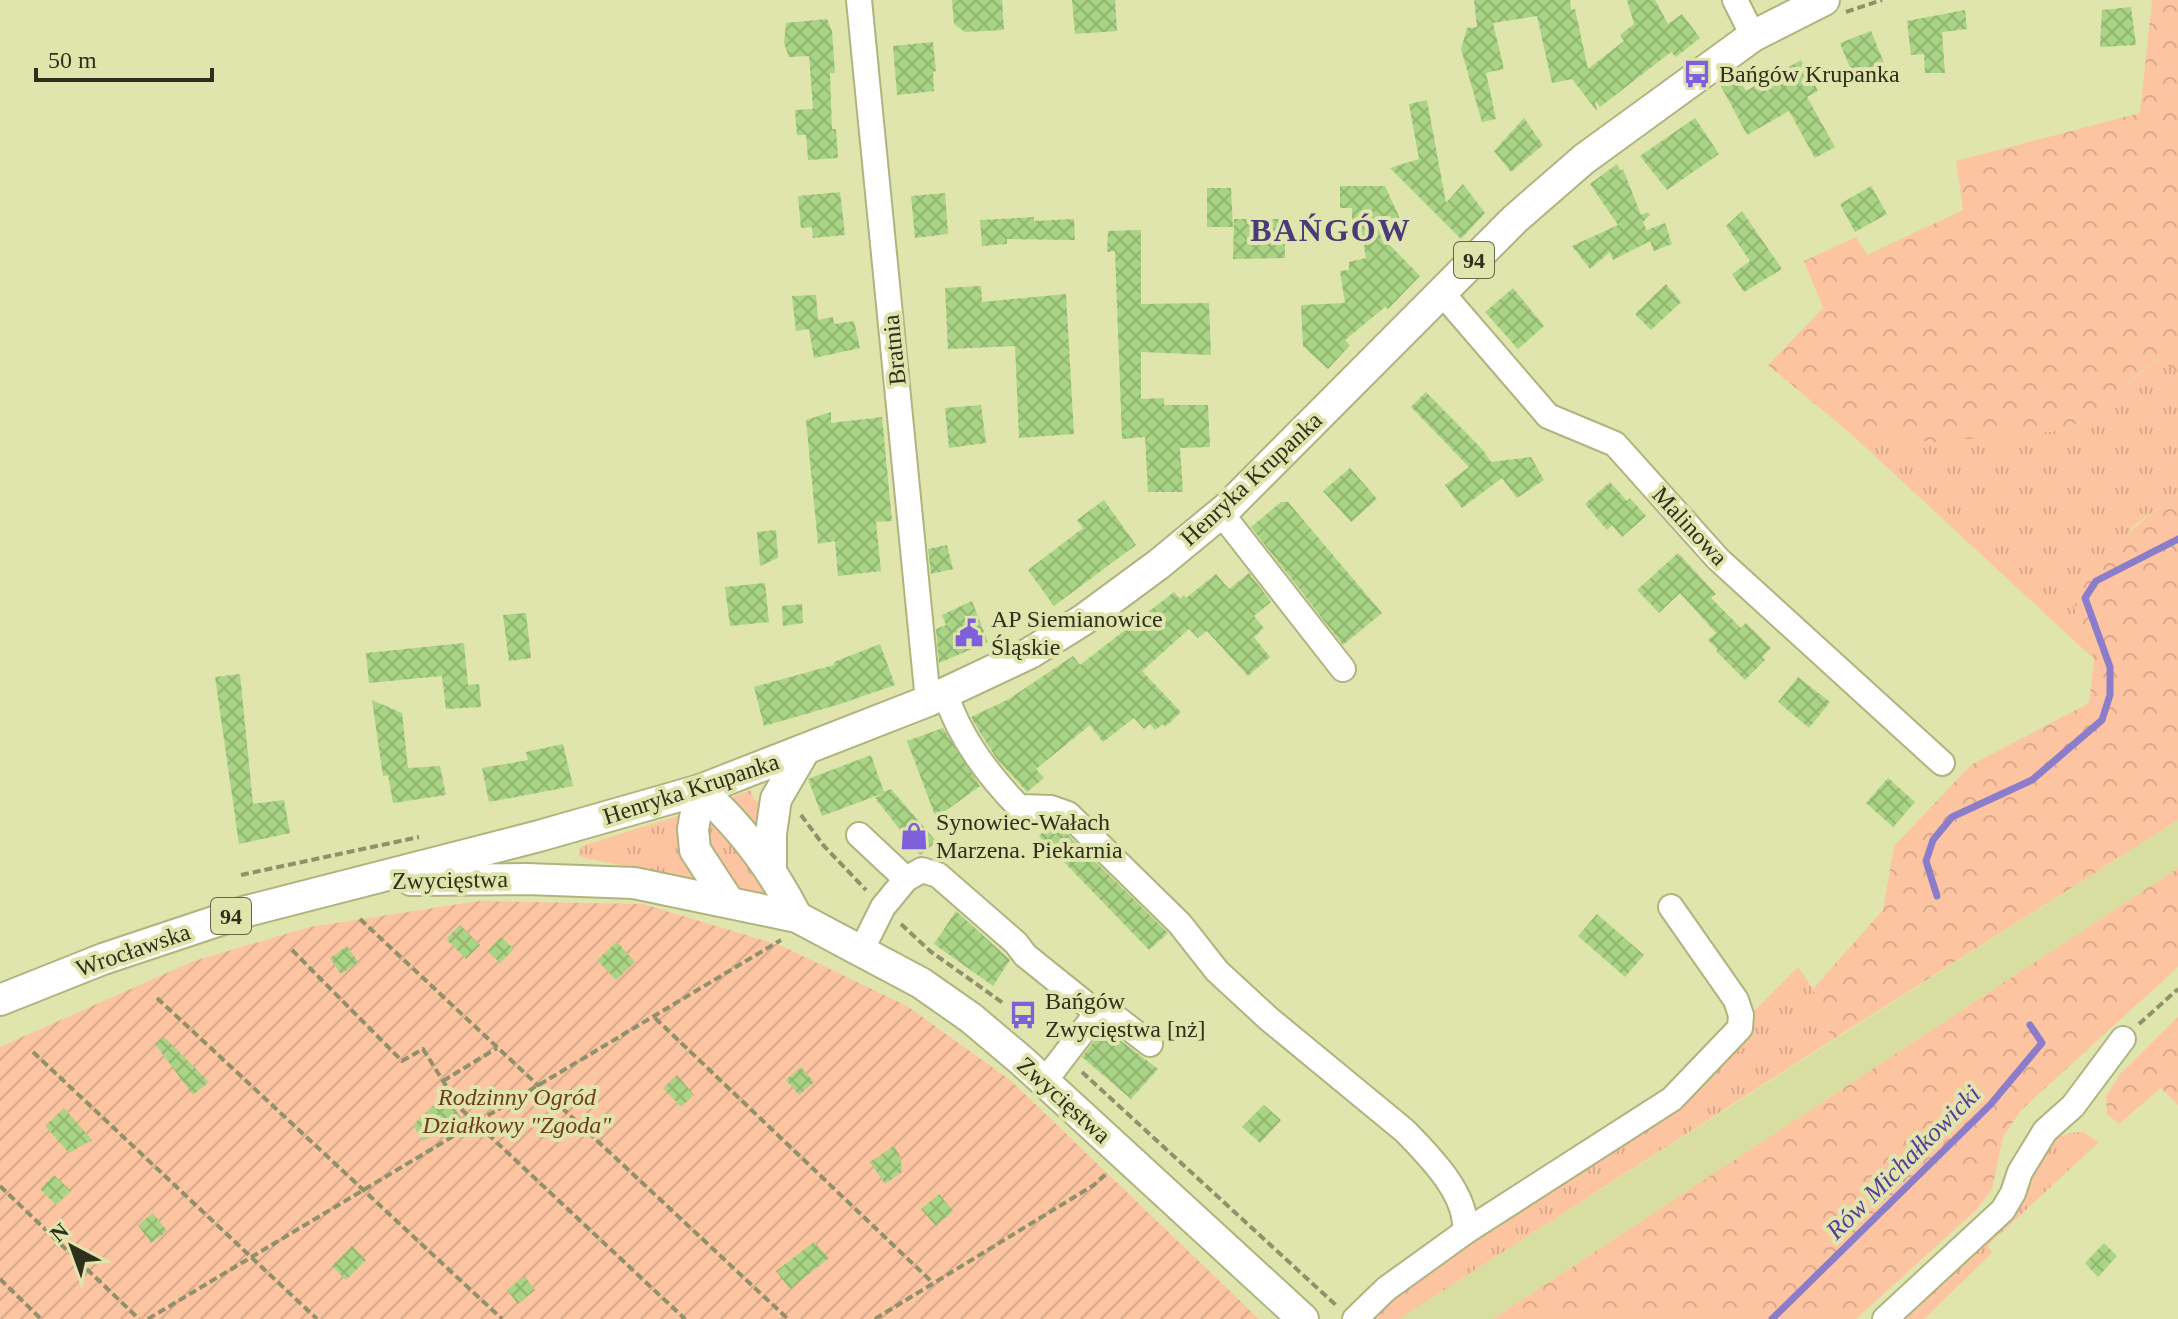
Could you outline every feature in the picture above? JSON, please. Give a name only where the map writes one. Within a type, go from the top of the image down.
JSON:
[{"type":"main road","name":"Henryka Krupanka","points":[[361,881],[539,836],[700,790],[804,751],[1030,653],[1083,620],[1221,513],[1515,219],[1584,159],[1753,36],[1824,0]]},
{"type":"main road","points":[[789,928],[771,869],[771,833],[776,799],[804,751]]},
{"type":"main road","points":[[700,790],[732,820],[771,869]]},
{"type":"main road","points":[[700,790],[693,829],[695,850],[729,902]]},
{"type":"main road","name":"Zwycięstwa","points":[[361,881],[527,879],[634,883],[729,902],[789,928],[861,951],[934,992],[971,1018],[1303,1319]]},
{"type":"main road","name":"Wrocławska","points":[[0,1000],[103,959],[247,911],[361,881]]},
{"type":"street","name":"Bratnia","points":[[859,0],[936,696],[990,773],[1019,807],[1051,808],[1068,814],[1180,924],[1217,971],[1421,1148],[1459,1200],[1466,1219],[1465,1232]]},
{"type":"street","points":[[1735,0],[1753,36]]},
{"type":"street","name":"Malinowa","points":[[1442,293],[1548,416],[1615,444],[1718,559],[1942,763]]},
{"type":"street","points":[[1221,513],[1343,669]]},
{"type":"street","points":[[859,835],[906,879]]},
{"type":"street","points":[[861,951],[883,907],[906,879],[922,870],[938,875],[1005,933],[1025,955],[1097,1013],[1115,1017],[1150,1044]]},
{"type":"street","points":[[1348,1314],[1465,1232],[1672,1099],[1740,1028],[1741,1015],[1736,1000],[1671,907]]},
{"type":"street","points":[[1044,1082],[1097,1013]]},
{"type":"street","points":[[1885,1319],[2003,1210],[2020,1172],[2045,1131],[2073,1106],[2123,1039]]},
{"type":"path","points":[[241,875],[432,834]]},
{"type":"path","points":[[360,919],[788,1319]]},
{"type":"path","points":[[148,1319],[778,944],[789,928]]},
{"type":"path","points":[[292,950],[402,1061],[423,1049],[460,1108],[685,1319]]},
{"type":"path","points":[[2123,1039],[2178,989]]},
{"type":"path","points":[[157,998],[502,1319]]},
{"type":"path","points":[[655,1018],[933,1283]]},
{"type":"path","points":[[443,1081],[497,1048]]},
{"type":"path","points":[[33,1052],[317,1319]]},
{"type":"path","points":[[1065,1054],[1090,1081],[1348,1314]]},
{"type":"path","points":[[875,1319],[1094,1185],[1109,1171]]},
{"type":"path","points":[[0,1186],[139,1319]]},
{"type":"path","points":[[0,1279],[41,1319]]},
{"type":"shaded area","points":[[2178,820],[2178,868],[1493,1319],[1399,1319]]},
{"type":"green space","points":[[2152,0],[2178,0],[2178,374],[2159,358],[2068,430],[1934,442],[1850,433],[1768,365],[1823,308],[1804,261],[1856,237],[1867,255],[1963,210],[1956,161],[2140,113]]},
{"type":"green space","points":[[2160,358],[2178,374],[2178,494],[2133,526],[2074,607],[2094,659],[1850,433],[1934,442],[2068,430]]},
{"type":"green space","points":[[2178,494],[2178,820],[1832,1040],[1813,989],[1883,910],[1894,846],[1971,765],[2089,703],[2094,659],[2074,607],[2092,573],[2117,543]]},
{"type":"green space","points":[[751,790],[754,800],[764,805],[759,839],[729,798]]},
{"type":"green space","points":[[687,813],[685,853],[694,879],[578,855],[582,846]]},
{"type":"green space","points":[[709,815],[743,857],[765,891],[764,897],[736,890],[719,874],[707,845]]},
{"type":"green space","points":[[2178,868],[2178,967],[2021,1110],[2003,1137],[1992,1189],[1976,1210],[1856,1319],[1493,1319]]},
{"type":"green space","name":"Rodzinny Ogród Działkowy \"Zgoda\"","points":[[479,901],[643,904],[782,946],[907,1006],[1010,1080],[1259,1319],[0,1319],[0,1047],[194,961],[310,927]]},
{"type":"green space","points":[[1798,967],[1813,989],[1832,1040],[1399,1319],[1378,1319],[1370,1315],[1676,1089]]},
{"type":"green space","points":[[2178,1017],[2178,1105],[2161,1088],[2119,1124],[2107,1114],[2106,1096],[2120,1074]]},
{"type":"green space","points":[[2083,1132],[2099,1142],[1987,1246],[1993,1252],[1924,1319],[1900,1319],[2012,1215],[2024,1200],[2048,1145],[2067,1134]]},
{"type":"building","points":[[952,0],[1002,0],[1004,30],[965,32],[954,24]]},
{"type":"building","points":[[1072,0],[1115,0],[1117,31],[1075,34]]},
{"type":"building","points":[[1474,0],[1570,0],[1571,10],[1575,9],[1588,69],[1624,41],[1620,35],[1634,24],[1627,0],[1655,0],[1668,24],[1682,14],[1700,38],[1676,57],[1671,52],[1600,107],[1595,100],[1597,111],[1572,79],[1552,83],[1537,16],[1493,23],[1504,69],[1486,73],[1496,119],[1482,122],[1461,49],[1467,28],[1477,27]]},
{"type":"building","points":[[2131,7],[2136,45],[2100,47],[2102,10]]},
{"type":"building","points":[[1965,10],[1967,29],[1942,32],[1945,73],[1925,73],[1924,54],[1911,55],[1907,21]]},
{"type":"building","points":[[827,19],[832,31],[835,73],[830,73],[832,129],[836,129],[838,158],[808,160],[806,135],[797,135],[795,110],[813,109],[809,56],[789,57],[784,43],[786,23]]},
{"type":"building","points":[[1871,31],[1884,63],[1853,75],[1840,43]]},
{"type":"building","points":[[933,42],[936,71],[933,72],[934,91],[897,95],[893,46]]},
{"type":"building","points":[[1801,60],[1818,91],[1807,97],[1835,147],[1815,158],[1789,111],[1747,135],[1721,86],[1738,77],[1746,91]]},
{"type":"building","points":[[1427,100],[1446,203],[1463,184],[1485,213],[1461,239],[1390,168],[1419,159],[1409,104]]},
{"type":"building","points":[[1524,118],[1543,145],[1511,172],[1494,151]]},
{"type":"building","points":[[1695,118],[1719,154],[1667,190],[1640,156]]},
{"type":"building","points":[[1617,164],[1621,171],[1623,169],[1641,215],[1648,212],[1650,215],[1643,222],[1648,233],[1647,230],[1665,223],[1672,244],[1654,251],[1650,241],[1613,260],[1610,252],[1590,269],[1572,246],[1618,225],[1590,184]]},
{"type":"building","points":[[1340,186],[1385,186],[1403,225],[1382,237],[1420,276],[1388,309],[1385,307],[1345,340],[1350,345],[1328,369],[1303,346],[1301,305],[1345,303],[1340,271],[1349,270],[1349,262],[1366,258],[1360,224],[1352,224],[1352,208],[1340,208]]},
{"type":"building","points":[[1871,186],[1887,214],[1855,232],[1840,204]]},
{"type":"building","points":[[1207,188],[1231,188],[1233,227],[1207,227]]},
{"type":"building","points":[[840,192],[845,235],[813,238],[812,227],[801,228],[798,196]]},
{"type":"building","points":[[945,193],[948,234],[915,238],[911,196]]},
{"type":"building","points":[[1742,211],[1782,269],[1744,292],[1732,274],[1750,261],[1726,226]]},
{"type":"building","points":[[1034,217],[1034,221],[1074,219],[1075,240],[1007,239],[1007,244],[982,246],[980,220]]},
{"type":"building","points":[[1234,219],[1285,219],[1285,258],[1233,259]]},
{"type":"building","points":[[1141,230],[1141,304],[1209,303],[1211,355],[1141,352],[1141,399],[1164,398],[1164,405],[1208,405],[1210,447],[1180,448],[1183,492],[1148,492],[1145,437],[1122,439],[1115,251],[1107,252],[1108,231]]},
{"type":"building","points":[[1666,284],[1681,302],[1651,330],[1635,314]]},
{"type":"building","points":[[981,286],[982,302],[1066,294],[1074,434],[1019,438],[1015,346],[948,349],[945,288]]},
{"type":"building","points":[[1513,288],[1544,326],[1518,349],[1485,312]]},
{"type":"building","points":[[816,295],[818,320],[833,317],[834,324],[854,321],[860,348],[814,358],[809,329],[796,331],[792,296]]},
{"type":"building","points":[[1426,392],[1491,462],[1531,457],[1544,480],[1517,498],[1502,478],[1462,508],[1445,485],[1469,467],[1411,407]]},
{"type":"building","points":[[981,405],[986,443],[949,448],[945,408]]},
{"type":"building","points":[[831,412],[831,423],[882,417],[892,521],[876,522],[881,571],[838,576],[835,541],[818,544],[806,420]]},
{"type":"building","points":[[1350,468],[1377,499],[1351,522],[1323,491]]},
{"type":"building","points":[[1610,482],[1646,516],[1622,537],[1612,525],[1607,530],[1585,504]]},
{"type":"building","points":[[1104,500],[1136,545],[1054,606],[1028,570],[1083,528],[1077,520]]},
{"type":"building","points":[[1281,502],[1288,502],[1382,613],[1343,645],[1251,527]]},
{"type":"building","points":[[776,530],[778,558],[760,566],[757,532]]},
{"type":"building","points":[[947,545],[953,569],[931,574],[928,549]]},
{"type":"building","points":[[1678,553],[1716,594],[1711,598],[1741,628],[1746,623],[1771,648],[1762,657],[1765,660],[1745,680],[1716,651],[1708,640],[1716,633],[1680,593],[1659,613],[1637,590]]},
{"type":"building","points":[[1249,573],[1271,602],[1254,616],[1264,628],[1254,637],[1270,657],[1248,676],[1207,631],[1198,638],[1189,629],[1142,671],[1181,712],[1165,727],[1163,724],[1155,730],[1150,724],[1144,729],[1134,718],[1103,742],[1090,725],[1036,769],[1044,778],[1027,792],[997,759],[971,717],[1009,699],[1073,656],[1080,665],[1174,592],[1180,599],[1184,595],[1186,598],[1216,574],[1229,589]]},
{"type":"building","points":[[765,583],[769,622],[730,626],[725,587]]},
{"type":"building","points":[[972,601],[988,642],[939,663],[936,629],[946,625],[942,615]]},
{"type":"building","points":[[802,604],[803,623],[783,626],[782,606]]},
{"type":"building","points":[[526,613],[531,658],[509,661],[503,615]]},
{"type":"building","points":[[464,643],[468,685],[479,684],[481,707],[446,709],[442,676],[369,683],[366,653]]},
{"type":"building","points":[[880,644],[895,685],[764,726],[754,687],[834,665],[834,662]]},
{"type":"building","points":[[240,674],[253,804],[284,800],[290,833],[239,844],[215,677]]},
{"type":"building","points":[[1798,677],[1830,702],[1809,728],[1778,702]]},
{"type":"building","points":[[372,700],[402,713],[408,768],[440,766],[446,795],[393,803],[388,775],[383,776]]},
{"type":"building","points":[[943,728],[980,786],[936,818],[907,741]]},
{"type":"building","points":[[563,744],[573,786],[489,802],[482,768],[528,760],[526,752]]},
{"type":"building","points":[[871,755],[884,792],[891,789],[935,840],[920,855],[875,798],[884,793],[822,816],[808,779]]},
{"type":"building","points":[[1888,778],[1915,802],[1893,827],[1866,803]]},
{"type":"building","points":[[1051,824],[1060,827],[1168,933],[1149,950],[1039,836]]},
{"type":"building","points":[[956,911],[1010,960],[993,986],[934,944]]},
{"type":"building","points":[[1597,914],[1644,955],[1625,977],[1578,936]]},
{"type":"building","points":[[460,925],[480,945],[466,959],[446,939]]},
{"type":"building","points":[[501,937],[514,949],[500,963],[488,951]]},
{"type":"building","points":[[617,942],[635,962],[616,980],[597,960]]},
{"type":"building","points":[[347,946],[358,962],[341,974],[330,958]]},
{"type":"building","points":[[1103,1030],[1158,1069],[1131,1099],[1082,1057]]},
{"type":"building","points":[[164,1037],[209,1082],[193,1095],[155,1044]]},
{"type":"building","points":[[801,1067],[814,1082],[799,1095],[786,1080]]},
{"type":"building","points":[[677,1075],[694,1095],[681,1107],[663,1088]]},
{"type":"building","points":[[448,1098],[461,1118],[423,1141],[413,1125],[432,1107]]},
{"type":"building","points":[[1264,1105],[1281,1120],[1260,1143],[1242,1127]]},
{"type":"building","points":[[64,1108],[92,1140],[69,1153],[45,1126]]},
{"type":"building","points":[[894,1146],[900,1156],[902,1172],[885,1184],[870,1162]]},
{"type":"building","points":[[54,1175],[71,1191],[56,1205],[40,1189]]},
{"type":"building","points":[[939,1194],[953,1211],[936,1226],[921,1209]]},
{"type":"building","points":[[153,1213],[167,1231],[151,1243],[138,1225]]},
{"type":"building","points":[[814,1242],[829,1258],[790,1289],[776,1271]]},
{"type":"building","points":[[2104,1243],[2117,1256],[2098,1277],[2085,1263]]},
{"type":"building","points":[[352,1246],[366,1260],[346,1280],[332,1266]]},
{"type":"building","points":[[524,1276],[535,1290],[518,1304],[507,1290]]},
{"type":"waterway","name":"Rów Michałkowicki","points":[[1937,896],[1926,861],[1933,840],[1952,817],[2032,780],[2102,720],[2110,695],[2110,667],[2085,598],[2096,581],[2178,539]]},
{"type":"waterway","name":"Rów Michałkowicki","points":[[1772,1319],[1990,1105],[2042,1043],[2030,1025]]},
{"type":"place","name":"Bańgów Krupanka","points":[[1697,74]]},
{"type":"place","name":"AP Siemianowice Śląskie","points":[[969,633]]},
{"type":"place","name":"Synowiec-Wałach Marzena. Piekarnia","points":[[914,836]]},
{"type":"place","name":"Bańgów Zwycięstwa [nż]","points":[[1023,1015]]},
{"type":"district","name":"BAŃGÓW","points":[[1331,230]]}]
